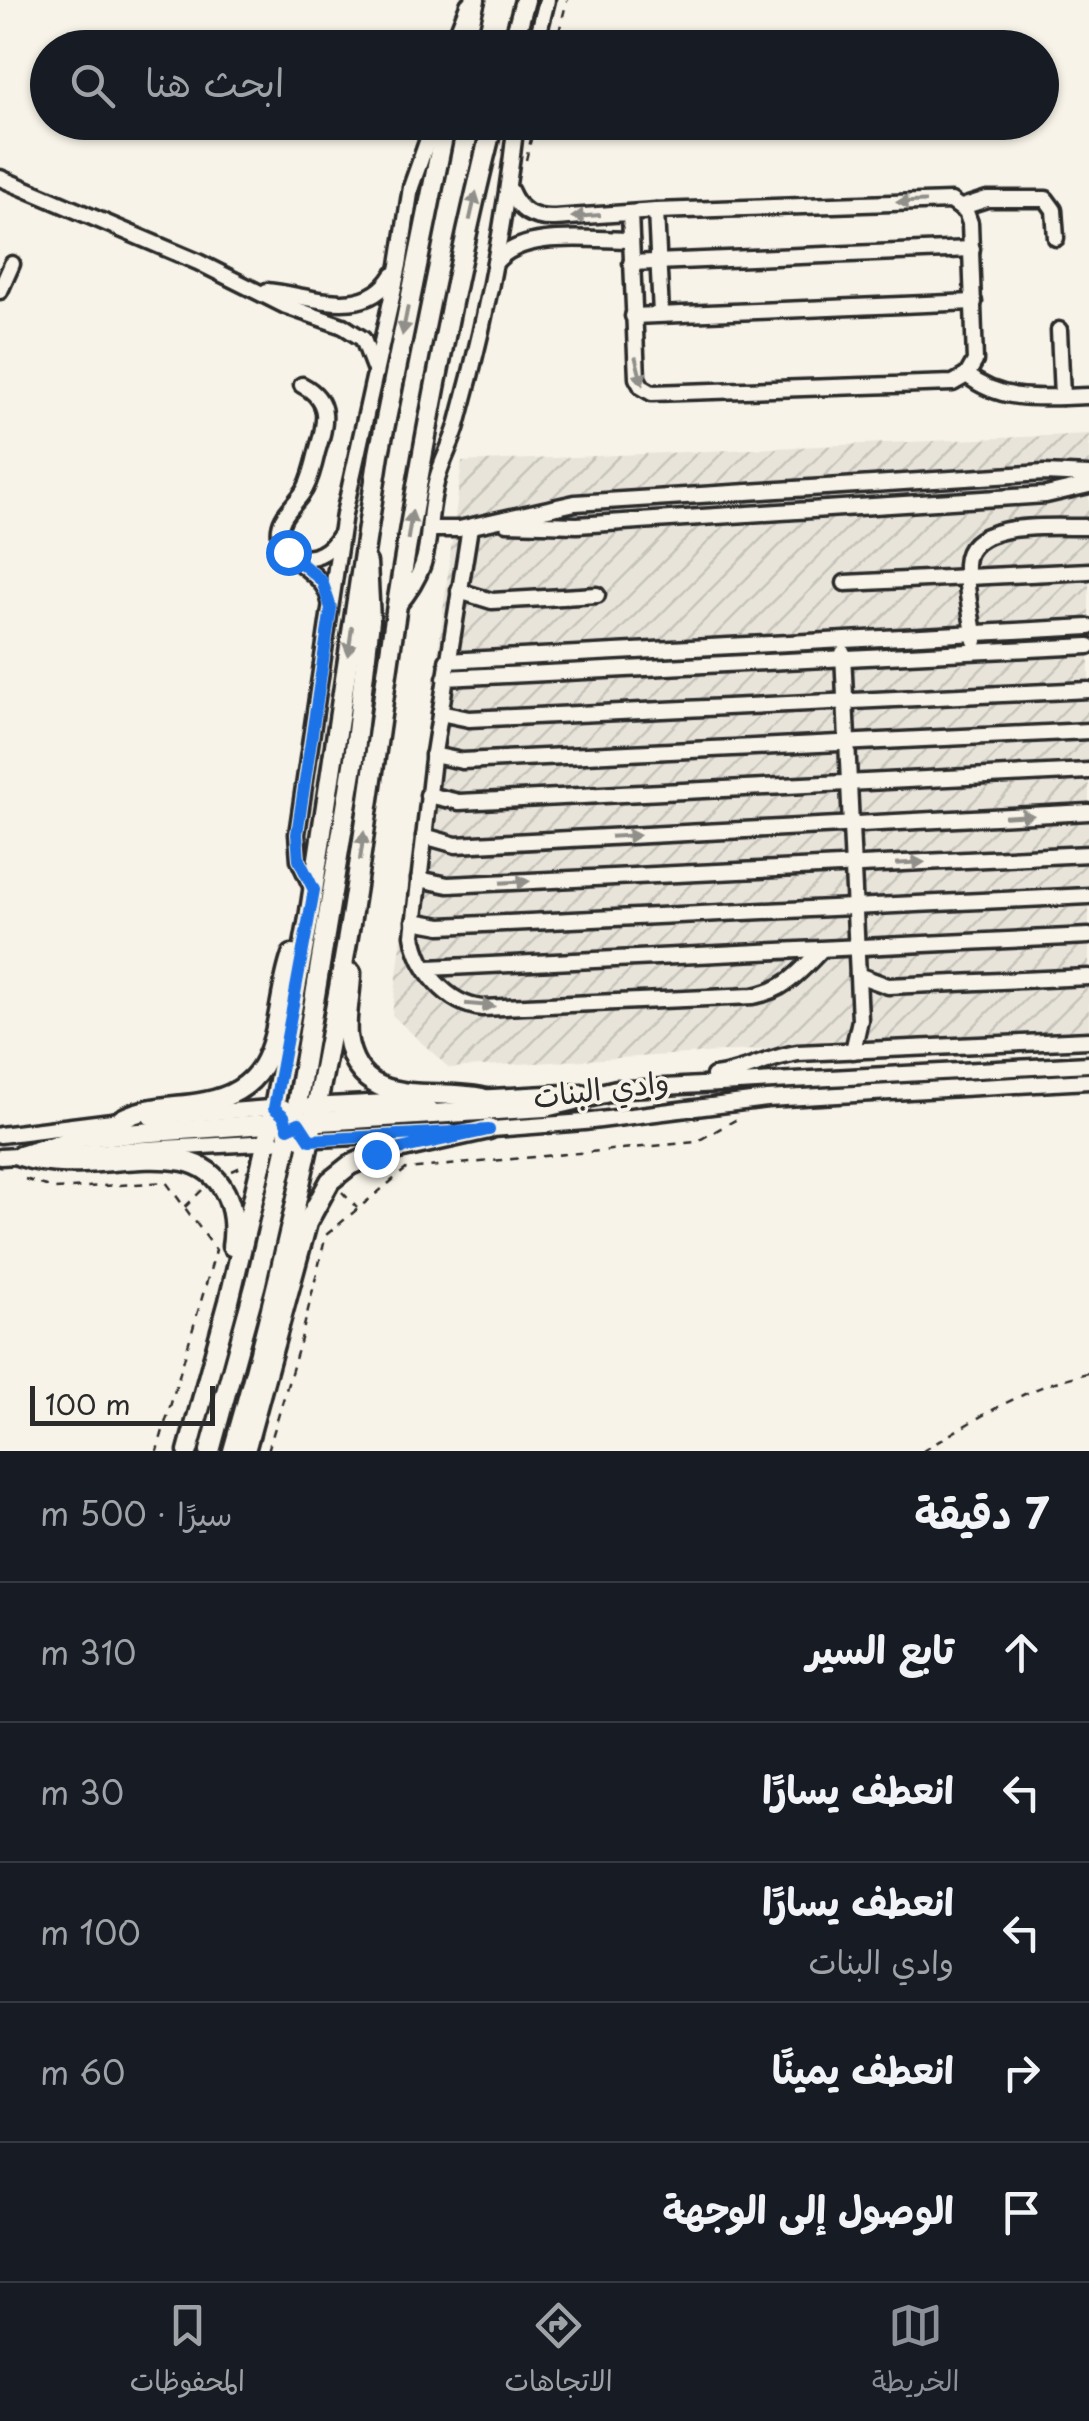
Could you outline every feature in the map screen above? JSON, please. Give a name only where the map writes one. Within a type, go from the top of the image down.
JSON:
[{"type":"main road","points":[[467,30],[473,0]]},
{"type":"main road","points":[[513,30],[516,0]]},
{"type":"main road","points":[[516,30],[525,0]]},
{"type":"main road","points":[[291,1121],[309,918],[364,548],[442,140]]},
{"type":"main road","points":[[188,1451],[216,1349],[347,942],[397,608],[440,359],[489,140]]},
{"type":"main road","points":[[210,1451],[256,1283],[333,899],[361,700],[370,602],[364,548]]},
{"type":"main road","points":[[122,1120],[146,1109],[214,1101],[245,1086],[258,1074],[274,1044],[290,961],[309,918]]},
{"type":"main road","points":[[347,942],[351,987],[348,1037],[355,1063],[364,1076],[398,1093],[482,1098]]},
{"type":"main road","points":[[20,1156],[82,1138],[545,1107],[617,1090]]},
{"type":"main road","points":[[233,1451],[310,1140],[291,1121]]},
{"type":"main road","points":[[245,1451],[307,1223],[330,1180],[350,1165],[376,1154],[489,1130]]},
{"type":"main road","points":[[20,1156],[57,1164],[184,1162],[215,1178],[228,1197],[234,1228],[214,1316],[216,1349]]},
{"type":"street","points":[[459,30],[473,0]]},
{"type":"street","points":[[540,30],[547,0]]},
{"type":"street","points":[[314,890],[299,860],[297,834],[341,533],[399,265],[411,188],[428,140]]},
{"type":"street","points":[[397,608],[420,577],[435,488],[458,422],[495,263],[510,190],[514,140]]},
{"type":"street","points":[[0,178],[198,262],[286,306],[358,334],[370,350],[375,374]]},
{"type":"street","points":[[510,190],[522,210],[543,219],[656,211],[945,200],[962,207],[968,217],[975,361],[966,375],[953,383],[652,393],[637,378],[630,213]]},
{"type":"street","points":[[962,207],[987,199],[1041,198],[1052,205],[1056,238]]},
{"type":"street","points":[[656,211],[661,314]]},
{"type":"street","points":[[495,263],[509,249],[528,242],[630,240]]},
{"type":"street","points":[[631,263],[972,249]]},
{"type":"street","points":[[0,291],[12,264]]},
{"type":"street","points":[[256,290],[342,304],[356,302],[386,287],[399,265]]},
{"type":"street","points":[[633,316],[974,302]]},
{"type":"street","points":[[1059,330],[1062,397]]},
{"type":"street","points":[[966,375],[1004,395],[1089,396]]},
{"type":"street","points":[[302,386],[322,402],[326,421],[310,477],[282,521],[280,537],[294,557],[322,581],[331,608]]},
{"type":"street","points":[[430,528],[470,527],[575,503],[1044,473],[1089,475]]},
{"type":"street","points":[[489,522],[588,525],[1046,494],[1089,485]]},
{"type":"street","points":[[470,527],[444,678],[414,921],[416,948],[447,995],[460,1004],[482,1008],[761,995],[784,986],[820,950]]},
{"type":"street","points":[[976,652],[967,577],[967,556],[975,543],[986,534],[1089,527]]},
{"type":"street","points":[[294,557],[310,558],[324,553],[341,533]]},
{"type":"street","points":[[845,583],[1089,571]]},
{"type":"street","points":[[459,591],[492,601],[596,596]]},
{"type":"street","points":[[447,661],[1089,627]]},
{"type":"street","points":[[843,639],[860,1026],[853,1051]]},
{"type":"street","points":[[444,678],[1089,646]]},
{"type":"street","points":[[440,713],[468,719],[1089,690]]},
{"type":"street","points":[[434,755],[462,761],[1089,730]]},
{"type":"street","points":[[428,795],[459,802],[1089,771]]},
{"type":"street","points":[[424,836],[456,844],[1089,812]]},
{"type":"street","points":[[419,879],[448,885],[1089,854]]},
{"type":"street","points":[[414,921],[441,926],[1089,896]]},
{"type":"street","points":[[428,968],[1089,936]]},
{"type":"street","points":[[858,975],[888,986],[1089,977]]},
{"type":"street","points":[[668,1087],[732,1074],[785,1055],[1089,1040]]},
{"type":"street","name":"وادي البنات","points":[[0,1135],[122,1120],[291,1121],[482,1098],[1089,1064]]},
{"type":"street","name":"وادي البنات","points":[[310,1140],[489,1130],[748,1101],[1089,1081]]},
{"type":"street","points":[[0,1157],[20,1156]]},
{"type":"path","points":[[560,30],[567,0]]},
{"type":"path","points":[[268,1451],[326,1234],[406,1169],[696,1142],[737,1119]]},
{"type":"path","points":[[184,1207],[215,1178]]},
{"type":"path","points":[[26,1179],[55,1189],[166,1182],[216,1250],[156,1451]]},
{"type":"path","points":[[330,1180],[358,1208]]},
{"type":"path","points":[[924,1451],[984,1414],[1089,1373]]},
{"type":"shaded area","points":[[1089,434],[1089,1030],[449,1068],[392,1015],[462,462]]},
{"type":"route","points":[[288,552],[322,581],[331,608],[297,834],[302,871],[314,890],[274,1108],[284,1116],[288,1128],[299,1123],[310,1140],[489,1130],[376,1154]]}]
